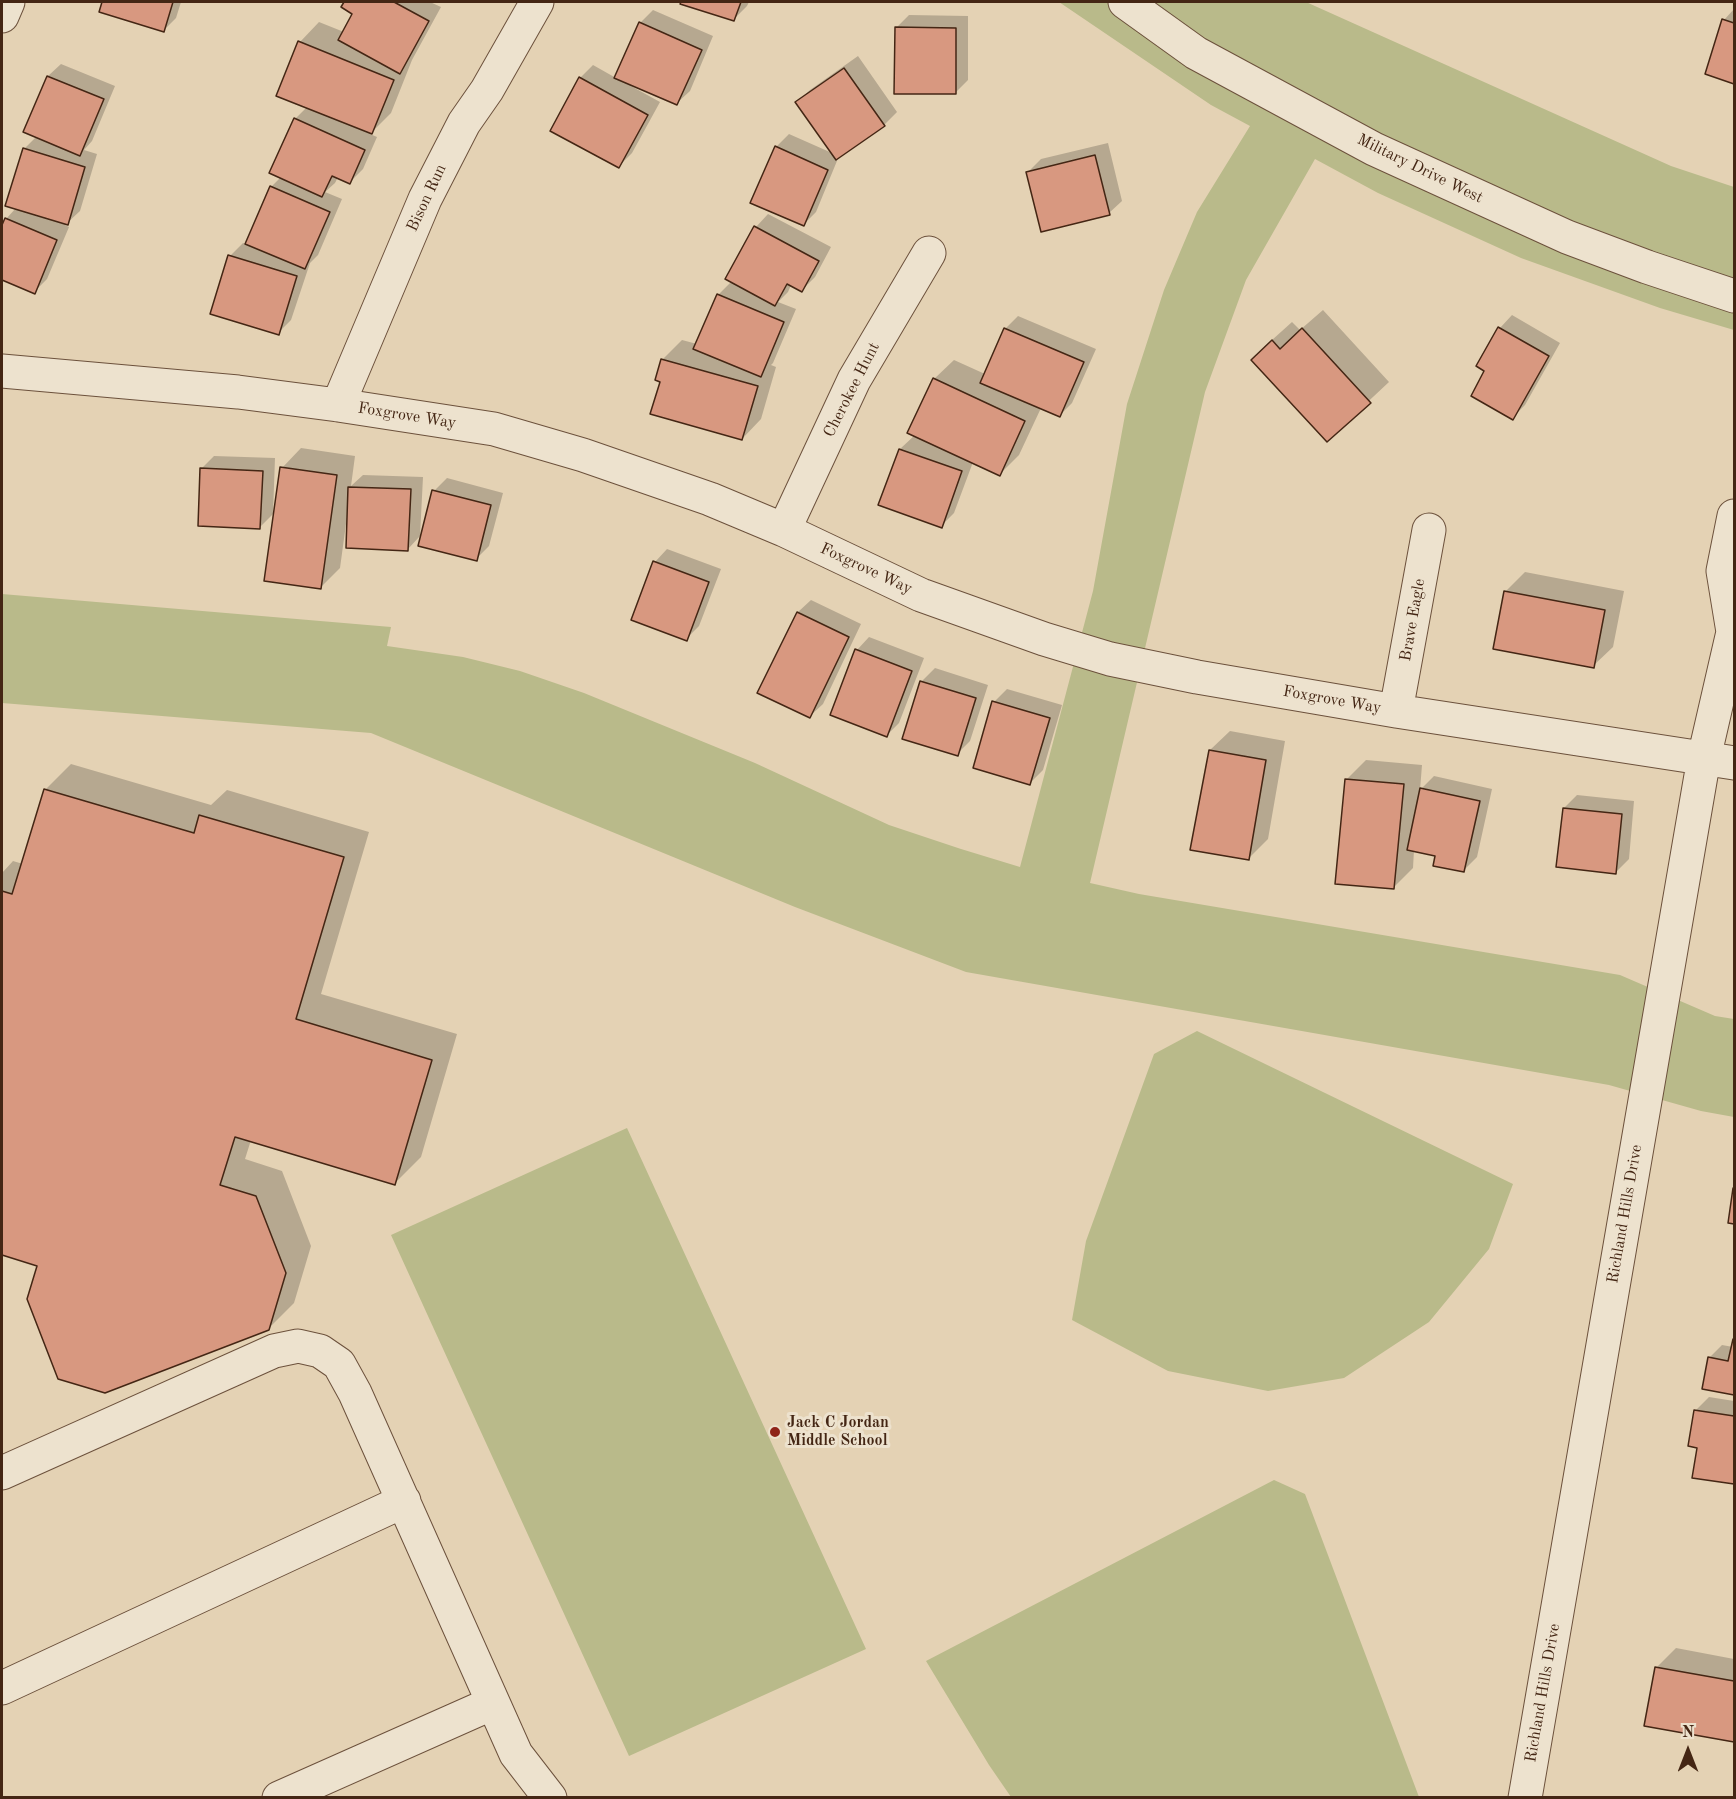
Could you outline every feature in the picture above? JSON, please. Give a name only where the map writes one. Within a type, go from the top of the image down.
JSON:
[{"type":"street","points":[[2,16],[8,2]]},
{"type":"street","name":"Bison Run","points":[[338,405],[425,199],[464,123],[487,90],[537,2]]},
{"type":"street","name":"Military Drive West","points":[[1125,2],[1196,53],[1374,149],[1567,237],[1734,296]]},
{"type":"street","name":"Cherokee Hunt","points":[[784,530],[854,380],[929,253]]},
{"type":"street","name":"Foxgrove Way","points":[[2,371],[238,392],[494,429],[583,455],[699,495],[784,530],[921,595],[1044,639],[1110,658],[1197,677],[1396,711],[1719,760]]},
{"type":"street","name":"Richland Hills Drive","points":[[1525,1797],[1719,760],[1734,631],[1723,571],[1734,516]]},
{"type":"street","name":"Brave Eagle","points":[[1396,711],[1429,530]]},
{"type":"street","points":[[2,1473],[274,1351],[298,1346],[320,1351],[339,1364],[355,1393],[516,1754],[550,1797]]},
{"type":"street","points":[[2,1688],[404,1501]]},
{"type":"street","points":[[279,1797],[493,1703]]},
{"type":"green space","points":[[1059,2],[1306,2],[1671,166],[1734,187],[1734,330],[1660,308],[1521,258],[1378,193],[1315,159],[1246,280],[1205,392],[1090,883],[1139,894],[1620,975],[1715,1016],[1734,1019],[1734,1117],[1701,1111],[1609,1085],[966,972],[795,907],[371,733],[2,703],[2,594],[391,627],[387,646],[463,657],[520,671],[584,693],[755,763],[889,825],[1020,867],[1093,591],[1127,404],[1164,290],[1197,212],[1250,126],[1211,105]]},
{"type":"green space","points":[[1197,1031],[1513,1184],[1489,1249],[1429,1322],[1344,1378],[1268,1391],[1168,1371],[1072,1320],[1086,1241],[1154,1054]]},
{"type":"green space","points":[[627,1128],[866,1649],[629,1756],[391,1235]]},
{"type":"green space","points":[[1274,1480],[1305,1494],[1419,1797],[1011,1797],[926,1661]]},
{"type":"building","points":[[102,2],[173,2],[164,32],[99,12]]},
{"type":"building","points":[[344,2],[394,2],[429,21],[400,74],[338,40],[352,14],[341,7]]},
{"type":"building","points":[[681,2],[741,2],[734,21],[680,4]]},
{"type":"building","points":[[1722,19],[1734,23],[1734,84],[1705,74]]},
{"type":"building","points":[[639,22],[702,50],[677,105],[614,78]]},
{"type":"building","points":[[895,27],[956,28],[956,94],[894,94]]},
{"type":"building","points":[[298,41],[394,80],[372,134],[276,96]]},
{"type":"building","points":[[844,68],[885,126],[836,160],[795,102]]},
{"type":"building","points":[[47,76],[104,99],[80,156],[23,132]]},
{"type":"building","points":[[579,77],[648,115],[619,168],[550,131]]},
{"type":"building","points":[[294,118],[365,150],[350,184],[332,176],[322,197],[269,173]]},
{"type":"building","points":[[775,146],[828,170],[804,226],[750,203]]},
{"type":"building","points":[[23,148],[85,167],[68,225],[5,206]]},
{"type":"building","points":[[1095,155],[1110,215],[1041,232],[1026,172]]},
{"type":"building","points":[[270,186],[330,212],[305,269],[245,244]]},
{"type":"building","points":[[5,218],[57,240],[35,294],[2,280],[2,225]]},
{"type":"building","points":[[754,226],[819,261],[802,292],[787,284],[775,306],[725,279]]},
{"type":"building","points":[[228,255],[297,276],[279,335],[210,314]]},
{"type":"building","points":[[717,294],[784,322],[761,377],[693,349]]},
{"type":"building","points":[[1498,327],[1549,356],[1513,420],[1471,396],[1484,371],[1476,366]]},
{"type":"building","points":[[1004,328],[1084,362],[1060,417],[980,383]]},
{"type":"building","points":[[1302,328],[1371,403],[1327,442],[1251,360],[1272,340],[1280,349]]},
{"type":"building","points":[[661,359],[758,386],[742,440],[650,414],[660,382],[655,380]]},
{"type":"building","points":[[933,378],[1025,421],[1000,476],[907,433]]},
{"type":"building","points":[[899,449],[962,471],[942,528],[878,505]]},
{"type":"building","points":[[280,467],[337,475],[321,589],[264,581]]},
{"type":"building","points":[[200,468],[263,471],[260,529],[198,526]]},
{"type":"building","points":[[348,487],[411,489],[408,551],[346,548]]},
{"type":"building","points":[[432,490],[491,505],[477,561],[418,546]]},
{"type":"building","points":[[653,561],[709,582],[687,641],[631,620]]},
{"type":"building","points":[[1504,591],[1605,610],[1594,668],[1493,649]]},
{"type":"building","points":[[797,612],[849,637],[810,718],[757,693]]},
{"type":"building","points":[[855,649],[912,671],[887,737],[830,715]]},
{"type":"building","points":[[920,681],[976,698],[958,756],[902,739]]},
{"type":"building","points":[[992,701],[1050,718],[1030,785],[973,768]]},
{"type":"building","points":[[1209,750],[1266,760],[1249,860],[1190,850]]},
{"type":"building","points":[[1345,779],[1404,784],[1394,889],[1335,884]]},
{"type":"building","points":[[1420,788],[1480,801],[1464,872],[1433,866],[1435,856],[1407,850]]},
{"type":"building","points":[[44,789],[194,833],[199,815],[344,857],[296,1019],[432,1060],[395,1185],[235,1137],[220,1185],[256,1196],[286,1273],[269,1330],[105,1393],[58,1379],[27,1299],[37,1266],[2,1255],[2,891],[12,894]]},
{"type":"building","points":[[1563,808],[1622,814],[1616,874],[1556,867]]},
{"type":"building","points":[[1734,1188],[1734,1224],[1728,1223]]},
{"type":"building","points":[[1733,1339],[1734,1395],[1702,1389],[1708,1357],[1728,1361]]},
{"type":"building","points":[[1694,1410],[1734,1416],[1734,1484],[1692,1478],[1697,1448],[1688,1446]]},
{"type":"building","points":[[1655,1667],[1734,1681],[1734,1742],[1644,1726]]},
{"type":"place","name":"Jack C Jordan Middle School","points":[[775,1432]]}]
